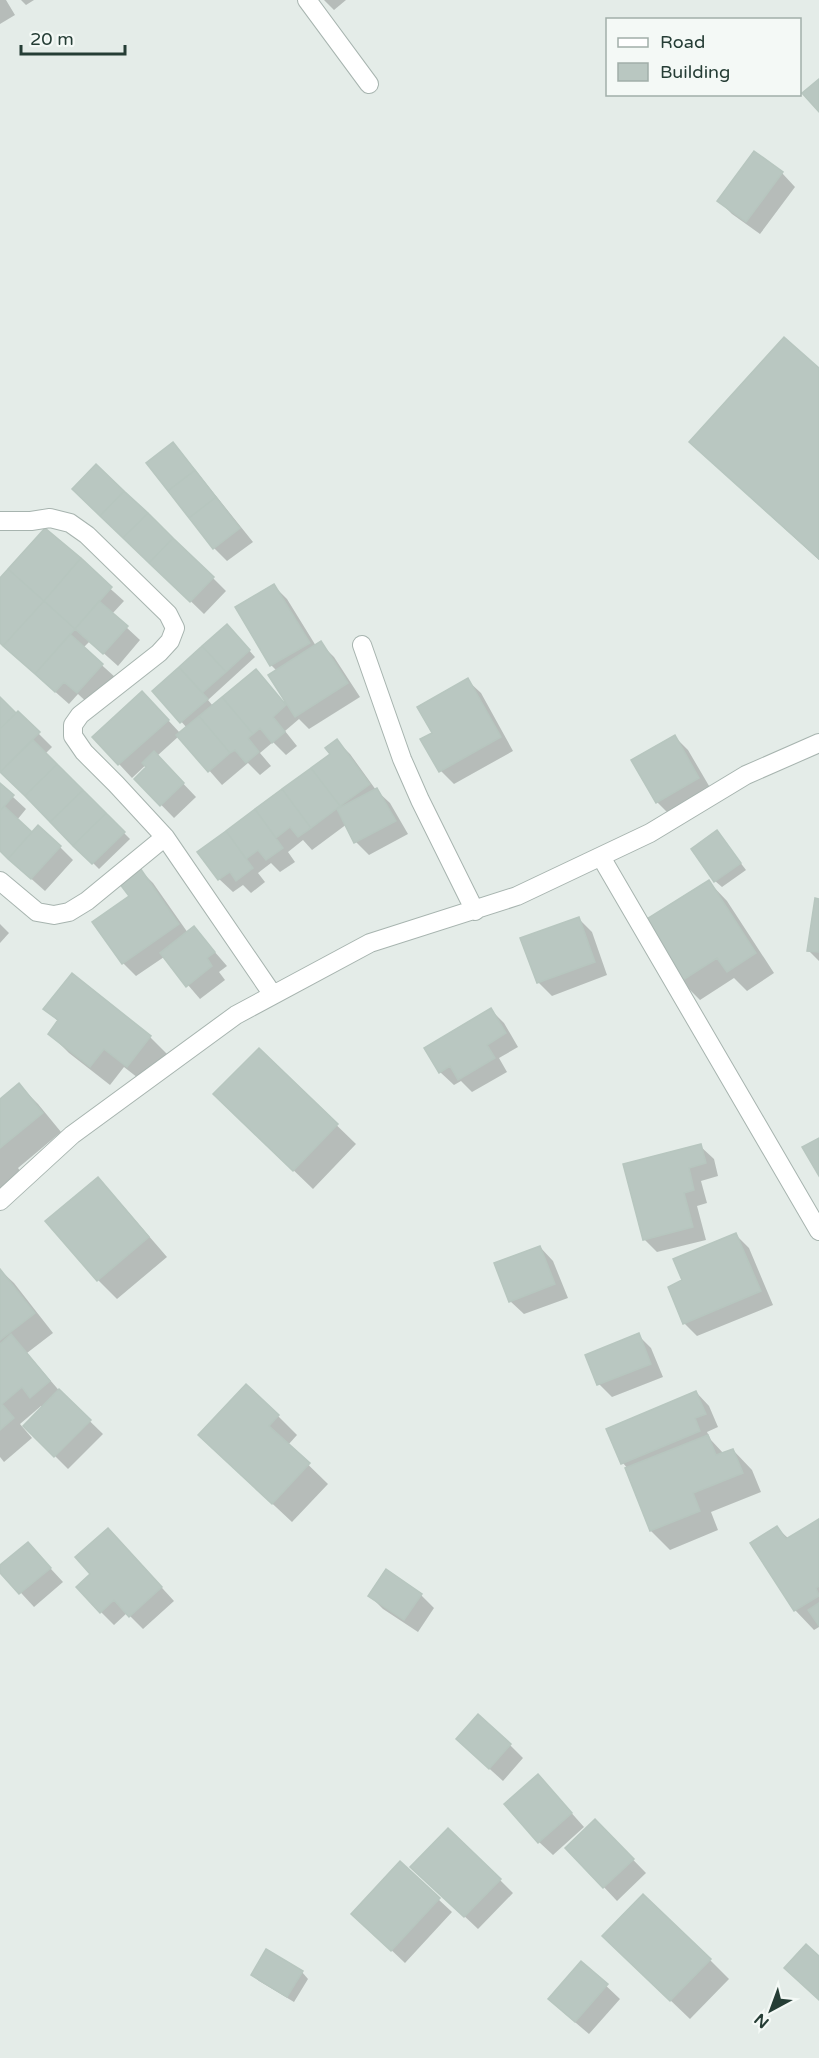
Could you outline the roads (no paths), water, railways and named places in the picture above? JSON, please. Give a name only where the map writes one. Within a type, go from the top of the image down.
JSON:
[{"type":"street","points":[[307,0],[369,84]]},
{"type":"street","points":[[0,521],[31,521],[50,518],[70,523],[87,535],[168,614],[175,628],[170,641],[159,654],[80,715],[72,725],[73,736],[84,752],[165,837],[273,995]]},
{"type":"street","points":[[362,645],[402,759],[475,911]]},
{"type":"street","points":[[0,1200],[72,1135],[236,1015],[370,944],[517,896],[601,857],[650,833],[746,775],[819,743]]},
{"type":"street","points":[[0,881],[37,912],[54,915],[69,912],[87,901],[165,837]]},
{"type":"street","points":[[601,857],[819,1231]]}]
